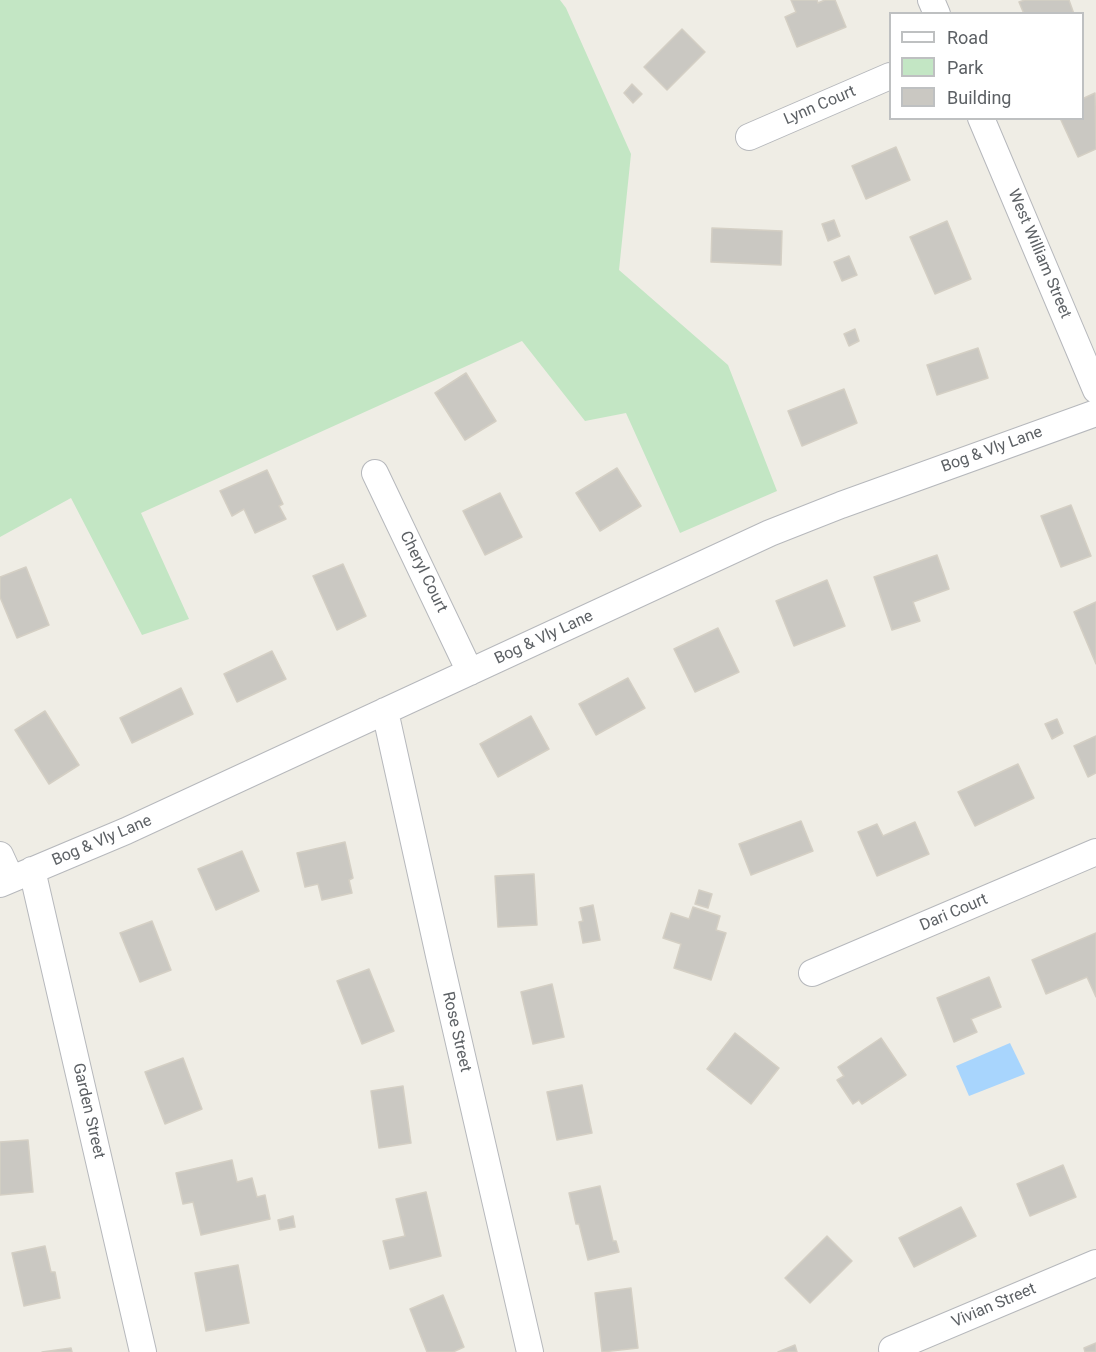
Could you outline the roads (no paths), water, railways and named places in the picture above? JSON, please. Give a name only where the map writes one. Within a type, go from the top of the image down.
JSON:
[{"type":"street","name":"Lynn Court","points":[[749,136],[889,77]]},
{"type":"street","name":"West William Street","points":[[982,120],[1096,390]]},
{"type":"street","name":"Bog & Vly Lane","points":[[14,878],[126,831],[770,533],[1096,413]]},
{"type":"street","name":"Cheryl Court","points":[[375,473],[470,672]]},
{"type":"street","name":"Rose Street","points":[[385,711],[530,1352]]},
{"type":"street","name":"Dari Court","points":[[812,974],[1096,852]]},
{"type":"street","name":"Garden Street","points":[[0,855],[14,878],[143,1352]]},
{"type":"street","name":"Vivian Street","points":[[892,1349],[1096,1263]]},
{"type":"water","points":[[1010,1043],[1025,1074],[969,1096],[956,1066]]}]
